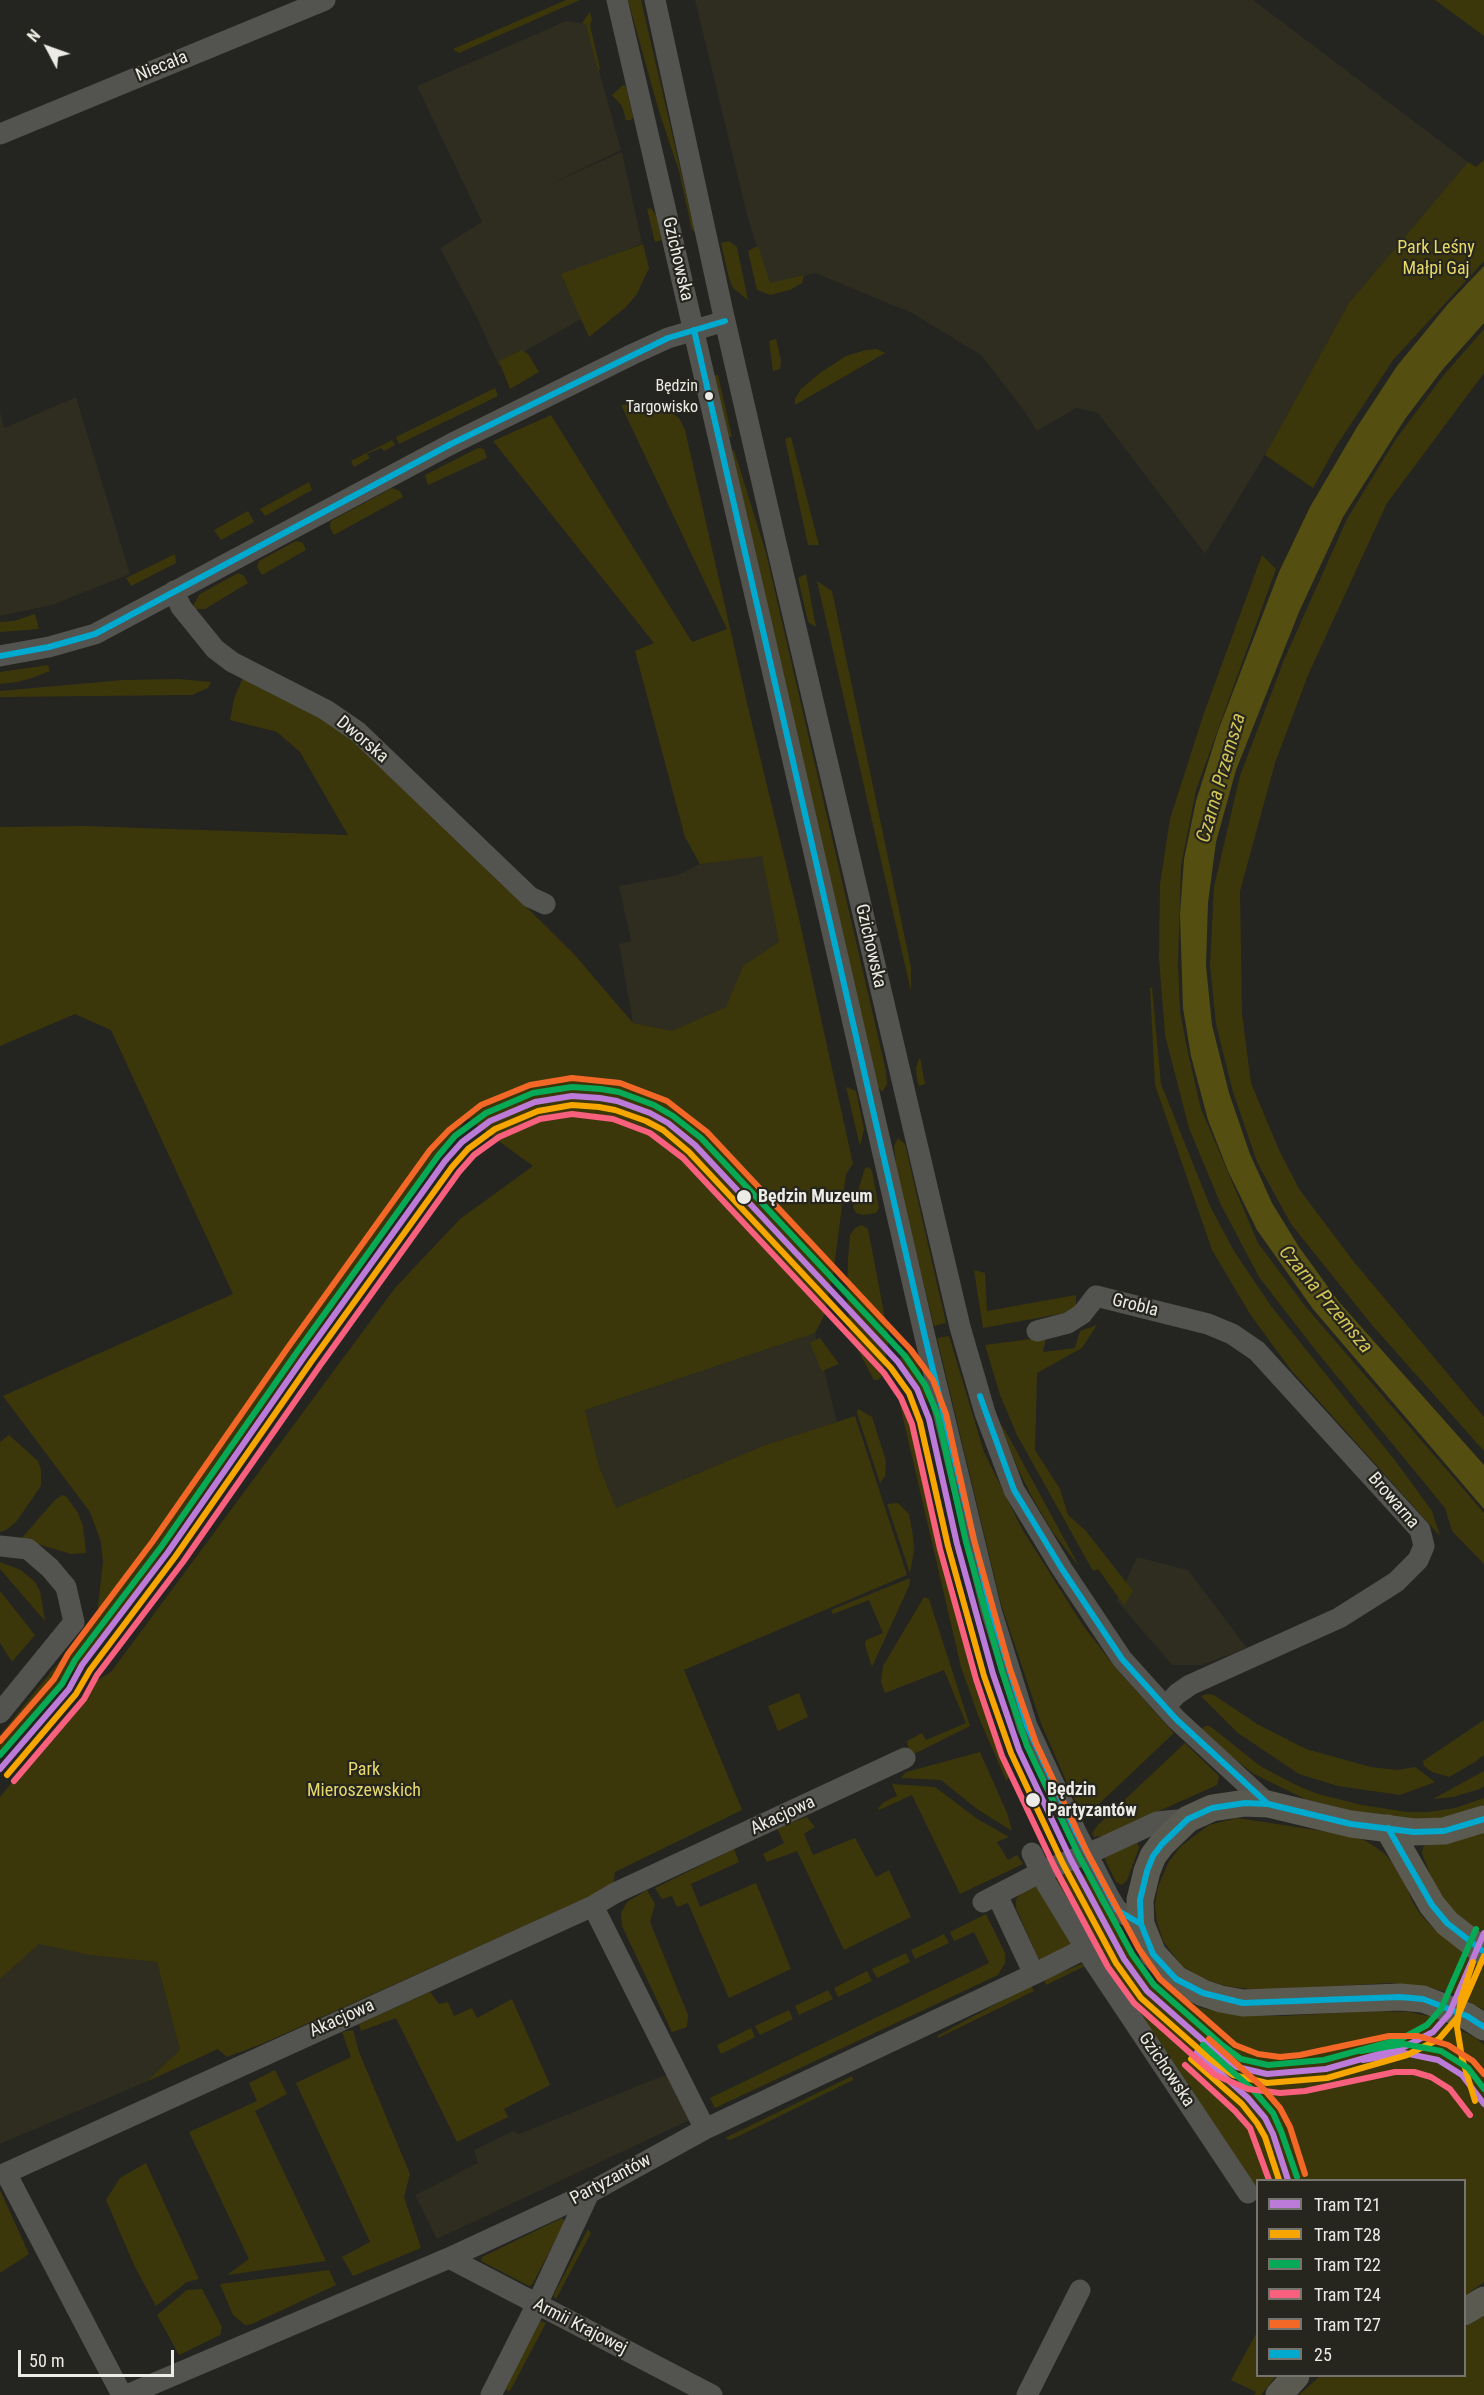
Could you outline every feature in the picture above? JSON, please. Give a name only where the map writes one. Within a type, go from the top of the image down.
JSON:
[{"type":"main road","points":[[1484,1820],[1444,1831],[1414,1832],[1351,1824],[1268,1804],[1228,1804],[1212,1808],[1188,1819],[1173,1832],[1153,1856],[1140,1900],[1141,1924],[1153,1954],[1163,1966],[1189,1987],[1221,1999],[1243,2003],[1400,1996],[1424,1999],[1444,2006],[1467,2016],[1484,2027]]},
{"type":"main road","points":[[1388,1828],[1431,1905],[1447,1923],[1484,1952]]},
{"type":"main road","points":[[1466,2311],[1484,2300]]},
{"type":"main road","points":[[1279,2395],[1295,2377]]},
{"type":"street","name":"Niecała","points":[[0,134],[325,0]]},
{"type":"street","name":"Gzichowska","points":[[617,0],[874,1119],[991,1610],[1027,1726],[1087,1854],[1117,1910],[1141,1924]]},
{"type":"street","name":"Gzichowska","points":[[655,0],[725,321],[908,1110],[963,1337],[985,1413],[1014,1490],[1062,1569],[1122,1659],[1165,1707],[1268,1804]]},
{"type":"street","points":[[0,656],[49,647],[95,634],[402,468],[633,354],[694,330],[725,321]]},
{"type":"street","name":"Dworska","points":[[174,591],[181,607],[215,649],[232,662],[326,710],[358,732],[530,897],[545,904]]},
{"type":"street","points":[[874,1119],[908,1110]]},
{"type":"street","name":"Grobla","points":[[1037,1331],[1068,1323],[1082,1314],[1096,1296],[1208,1324]]},
{"type":"street","name":"Browarna","points":[[1165,1707],[1177,1694],[1190,1685],[1339,1618],[1366,1602],[1396,1582],[1418,1560],[1424,1546],[1419,1530],[1257,1351],[1232,1334],[1208,1324]]},
{"type":"street","points":[[0,1546],[28,1550],[50,1568],[66,1587],[74,1622],[0,1713]]},
{"type":"street","name":"Akacjowa","points":[[122,2395],[6,2173],[593,1906],[615,1893],[905,1758]]},
{"type":"street","points":[[1034,1974],[990,1898],[1036,1862],[1087,1854],[1157,1822],[1188,1819]]},
{"type":"street","name":"Gzichowska","points":[[1036,1862],[1086,1947],[1248,2193]]},
{"type":"street","points":[[593,1906],[705,2129]]},
{"type":"street","name":"Partyzantów","points":[[127,2395],[449,2258],[589,2193],[705,2129],[1034,1974],[1086,1947]]},
{"type":"street","points":[[491,2395],[589,2193]]},
{"type":"street","name":"Armii Krajowej","points":[[449,2258],[712,2395]]},
{"type":"street","points":[[1027,2395],[1080,2290]]},
{"type":"shaded area","points":[[695,0],[1253,0],[1468,162],[1349,303],[1265,455],[1205,554],[1098,413],[1076,408],[1037,431],[981,355],[912,313],[815,273],[769,285],[747,215]]},
{"type":"shaded area","points":[[566,21],[586,24],[621,150],[548,185],[622,152],[642,243],[563,280],[583,318],[499,366],[440,248],[482,222],[417,86]]},
{"type":"shaded area","points":[[76,397],[130,574],[52,605],[0,616],[0,412],[4,428]]},
{"type":"shaded area","points":[[762,855],[779,942],[743,966],[726,1007],[672,1031],[633,1023],[619,944],[631,941],[619,886],[678,875],[700,864]]},
{"type":"shaded area","points":[[815,1333],[837,1422],[763,1446],[616,1508],[599,1466],[585,1410]]},
{"type":"shaded area","points":[[1137,1557],[1188,1570],[1247,1648],[1202,1665],[1172,1665],[1117,1601]]},
{"type":"shaded area","points":[[39,1944],[89,1955],[157,1962],[180,2050],[146,2082],[0,2144],[0,1979]]},
{"type":"shaded area","points":[[672,2072],[694,2118],[437,2239],[415,2195],[478,2163],[474,2150],[513,2131],[519,2134]]},
{"type":"green space","points":[[566,0],[580,0],[459,53],[453,49]]},
{"type":"green space","points":[[628,0],[641,0],[695,232],[692,230],[679,171],[658,108]]},
{"type":"green space","points":[[1435,0],[1484,0],[1484,36]]},
{"type":"green space","points":[[590,12],[592,20],[590,25],[600,69],[598,70],[586,25],[582,23]]},
{"type":"green space","points":[[623,85],[626,86],[633,117],[631,120],[626,120],[622,106],[612,95]]},
{"type":"green space","name":"Park Leśny Małpi Gaj","points":[[1484,160],[1484,261],[1393,360],[1335,448],[1313,488],[1265,455],[1349,303],[1468,162],[1476,167]]},
{"type":"green space","points":[[651,208],[656,215],[662,240],[655,242],[647,209]]},
{"type":"green space","points":[[729,241],[737,247],[748,300],[733,288],[729,278],[721,243]]},
{"type":"green space","points":[[643,244],[649,268],[637,294],[626,307],[589,337],[561,274]]},
{"type":"green space","points":[[758,246],[770,283],[804,275],[802,283],[790,290],[770,295],[757,290],[748,251]]},
{"type":"green space","points":[[1484,329],[1484,373],[1387,503],[1308,675],[1275,763],[1240,891],[1242,1014],[1251,1083],[1279,1150],[1299,1189],[1354,1262],[1484,1417],[1484,1451],[1372,1325],[1291,1224],[1257,1162],[1233,1092],[1216,1024],[1210,965],[1214,887],[1240,776],[1284,660],[1347,519],[1396,439],[1443,376]]},
{"type":"green space","points":[[776,339],[781,360],[780,369],[773,371],[769,341]]},
{"type":"green space","points":[[877,349],[885,353],[795,405],[795,399],[801,389],[820,373],[846,356]]},
{"type":"green space","points":[[522,350],[528,354],[539,372],[510,389],[499,361]]},
{"type":"green space","points":[[718,375],[732,437],[728,437],[714,376]]},
{"type":"green space","points":[[495,388],[498,396],[399,444],[396,437]]},
{"type":"green space","name":"Park Mieroszewskich","points":[[650,402],[665,407],[679,418],[685,430],[798,914],[853,1164],[846,1174],[834,1268],[824,1316],[815,1333],[585,1410],[599,1466],[616,1508],[763,1446],[855,1416],[907,1575],[684,1670],[742,1810],[615,1872],[613,1886],[264,2043],[227,2057],[218,2049],[146,2082],[180,2050],[157,1962],[89,1955],[39,1944],[0,1979],[0,1797],[96,1681],[111,1672],[395,1288],[460,1219],[533,1166],[467,1118],[111,1626],[0,1759],[0,1735],[97,1615],[103,1562],[101,1542],[90,1512],[3,1396],[233,1294],[111,1030],[75,1014],[0,1046],[0,827],[85,826],[348,835],[300,752],[277,732],[230,720],[234,699],[244,675],[353,736],[573,953],[633,1023],[672,1031],[726,1007],[743,966],[779,942],[762,856],[700,864],[685,837],[635,651],[654,643],[493,441],[551,415],[692,642],[727,629],[621,405]]},
{"type":"green space","points":[[791,437],[819,545],[808,545],[785,439]]},
{"type":"green space","points":[[392,440],[395,445],[384,451],[381,448],[367,454],[370,458],[354,467],[351,461]]},
{"type":"green space","points":[[478,448],[484,449],[487,458],[428,485],[425,475]]},
{"type":"green space","points":[[732,450],[734,450],[766,553],[886,1071],[887,1084],[882,1092],[878,1087]]},
{"type":"green space","points":[[309,482],[312,490],[265,516],[260,509]]},
{"type":"green space","points":[[392,488],[400,491],[403,497],[334,535],[330,528],[331,521]]},
{"type":"green space","points":[[248,511],[254,522],[221,540],[214,530]]},
{"type":"green space","points":[[296,541],[303,543],[306,550],[262,575],[257,567],[259,561]]},
{"type":"green space","points":[[175,554],[176,563],[131,586],[126,578]]},
{"type":"green space","points":[[1262,555],[1276,569],[1196,790],[1181,866],[1178,964],[1180,1012],[1188,1053],[1201,1109],[1258,1243],[1305,1306],[1484,1513],[1484,1564],[1452,1531],[1445,1508],[1317,1352],[1259,1277],[1221,1205],[1189,1128],[1165,1035],[1159,957],[1160,884],[1170,819],[1204,713]]},
{"type":"green space","points":[[238,573],[244,576],[248,583],[205,609],[195,609],[194,604],[200,594]]},
{"type":"green space","points":[[806,574],[816,627],[808,622],[798,578]]},
{"type":"green space","points":[[817,581],[832,591],[911,967],[911,991]]},
{"type":"green space","points":[[35,614],[39,629],[0,632],[0,622],[14,621]]},
{"type":"green space","points":[[48,665],[50,671],[17,682],[0,684],[0,672]]},
{"type":"green space","points":[[179,679],[211,682],[208,688],[192,695],[0,697],[0,691],[123,680]]},
{"type":"green space","points":[[1152,987],[1161,1084],[1210,1206],[1234,1251],[1271,1306],[1397,1463],[1432,1511],[1440,1536],[1291,1370],[1250,1314],[1212,1250],[1155,1085],[1150,988]]},
{"type":"green space","points":[[920,1057],[925,1084],[919,1086],[916,1067]]},
{"type":"green space","points":[[846,1087],[856,1091],[864,1129],[860,1146]]},
{"type":"green space","points":[[898,1138],[905,1144],[946,1323],[934,1326],[897,1174],[894,1146]]},
{"type":"green space","points":[[869,1167],[872,1171],[879,1208],[876,1213],[863,1215],[856,1213],[853,1207],[865,1168]]},
{"type":"green space","points":[[862,1225],[868,1229],[889,1339],[882,1376],[878,1380],[874,1380],[850,1332],[847,1298],[850,1235],[855,1228]]},
{"type":"green space","points":[[974,1270],[985,1273],[987,1311],[1076,1295],[1076,1311],[983,1328]]},
{"type":"green space","points":[[1097,1325],[1082,1348],[1037,1373],[1035,1450],[1060,1489],[1068,1515],[1086,1531],[1133,1591],[1124,1605],[1098,1569],[1093,1571],[1017,1435],[1000,1395],[985,1345],[1046,1337],[1043,1352],[1075,1348],[1080,1331]]},
{"type":"green space","points":[[949,1336],[984,1452],[1022,1529],[1082,1624],[1114,1666],[1174,1733],[1083,1819],[1042,1726],[1001,1604],[937,1338]]},
{"type":"green space","points":[[820,1338],[839,1364],[822,1371],[810,1343]]},
{"type":"green space","points":[[915,1349],[928,1403],[900,1358],[909,1350]]},
{"type":"green space","points":[[896,1388],[909,1409],[914,1425],[944,1567],[957,1616],[1000,1741],[996,1744],[1010,1777],[1006,1780],[979,1718],[961,1667]]},
{"type":"green space","points":[[858,1409],[872,1417],[886,1461],[885,1476],[880,1483],[857,1413]]},
{"type":"green space","points":[[999,1421],[1080,1568],[1052,1531],[1033,1499]]},
{"type":"green space","points":[[9,1435],[38,1461],[41,1470],[41,1486],[16,1522],[0,1532],[0,1442]]},
{"type":"green space","points":[[62,1495],[66,1496],[78,1513],[83,1526],[86,1553],[71,1554],[21,1539]]},
{"type":"green space","points":[[898,1503],[909,1514],[913,1536],[914,1550],[910,1573],[887,1504]]},
{"type":"green space","points":[[0,1562],[21,1570],[35,1582],[40,1591],[45,1621],[0,1569]]},
{"type":"green space","points":[[910,1578],[909,1586],[872,1667],[865,1645],[866,1640],[883,1633],[869,1600],[833,1614],[831,1610]]},
{"type":"green space","points":[[0,1591],[35,1635],[12,1662],[0,1643]]},
{"type":"green space","points":[[924,1597],[929,1599],[970,1726],[910,1756],[907,1741],[922,1733],[926,1740],[966,1723],[944,1670],[885,1693],[881,1682],[883,1666]]},
{"type":"green space","points":[[799,1693],[808,1717],[778,1731],[768,1706]]},
{"type":"green space","points":[[1214,1695],[1257,1724],[1306,1749],[1371,1767],[1397,1770],[1415,1767],[1435,1782],[1400,1795],[1338,1786],[1299,1774],[1238,1733],[1201,1696]]},
{"type":"green space","points":[[1484,1720],[1484,1755],[1475,1762],[1449,1777],[1432,1772],[1424,1766],[1423,1761]]},
{"type":"green space","points":[[1205,1726],[1215,1730],[1260,1766],[1318,1794],[1362,1805],[1407,1812],[1455,1808],[1484,1798],[1484,1808],[1440,1820],[1382,1818],[1305,1799],[1254,1774],[1201,1729]]},
{"type":"green space","points":[[1185,1743],[1219,1776],[1217,1785],[1103,1836],[1094,1837],[1092,1833],[1098,1825]]},
{"type":"green space","points":[[980,1752],[1007,1813],[1012,1831],[977,1809],[941,1780],[901,1778],[906,1772]]},
{"type":"green space","points":[[1484,1771],[1484,1786],[1480,1789],[1453,1797],[1433,1799]]},
{"type":"green space","points":[[892,1784],[935,1787],[976,1818],[1009,1837],[997,1842],[1008,1860],[1017,1855],[1023,1864],[960,1894],[912,1795],[879,1810],[878,1808],[884,1802],[897,1796]]},
{"type":"green space","points":[[807,1817],[815,1827],[804,1834],[813,1855],[855,1838],[876,1877],[889,1870],[911,1917],[844,1950],[797,1851],[767,1862],[763,1854],[784,1843],[777,1828]]},
{"type":"green space","points":[[1237,1818],[1349,1835],[1366,1841],[1384,1853],[1401,1873],[1412,1901],[1421,1915],[1433,1928],[1484,1968],[1484,2010],[1455,1994],[1423,1986],[1391,1983],[1257,1990],[1226,1986],[1201,1978],[1181,1965],[1163,1941],[1157,1922],[1155,1905],[1158,1887],[1168,1863],[1181,1846],[1209,1825]]},
{"type":"green space","points":[[1484,1831],[1484,1938],[1454,1912],[1435,1888],[1422,1853],[1423,1847],[1428,1842]]},
{"type":"green space","points":[[1138,1843],[1139,1848],[1127,1880],[1122,1885],[1116,1882],[1103,1855]]},
{"type":"green space","points":[[734,1849],[739,1862],[691,1884],[700,1907],[756,1883],[791,1969],[729,1998],[688,1903],[677,1907],[672,1896],[662,1899],[655,1888]]},
{"type":"green space","points":[[1074,1870],[1087,1877],[1135,1961],[1148,1976],[1183,2000],[1201,2008],[1230,2014],[1282,2016],[1376,2011],[1409,2012],[1433,2017],[1476,2038],[1484,2045],[1484,2282],[1466,2295],[1466,2179],[1256,2179],[1256,2198],[1105,1968],[1051,1881]]},
{"type":"green space","points":[[1035,1885],[1040,1886],[1077,1943],[1042,1961],[1037,1956],[1016,1908],[1016,1900],[1020,1894]]},
{"type":"green space","points":[[647,1890],[655,1904],[650,1922],[688,2015],[687,2027],[672,2032],[622,1926],[621,1913],[627,1902]]},
{"type":"green space","points":[[986,1914],[1005,1953],[1005,1963],[998,1975],[715,2108],[710,2098],[989,1963],[974,1932],[954,1941],[950,1932]]},
{"type":"green space","points":[[944,1934],[949,1943],[915,1959],[911,1950]]},
{"type":"green space","points":[[906,1953],[910,1962],[877,1978],[872,1969]]},
{"type":"green space","points":[[1082,1964],[1087,1965],[1046,1985],[1044,1979]]},
{"type":"green space","points":[[867,1971],[872,1981],[838,1997],[834,1988]]},
{"type":"green space","points":[[1031,1985],[1034,1991],[938,2038],[937,2036]]},
{"type":"green space","points":[[828,1990],[833,1999],[799,2015],[795,2006]]},
{"type":"green space","points":[[430,1992],[439,2004],[448,2002],[454,2016],[472,2008],[477,2018],[512,1999],[550,2085],[504,2109],[508,2117],[457,2142],[396,2018],[361,2031],[359,2024]]},
{"type":"green space","points":[[789,2010],[793,2019],[760,2035],[755,2026]]},
{"type":"green space","points":[[751,2028],[755,2037],[721,2054],[717,2045]]},
{"type":"green space","points":[[353,2030],[359,2052],[410,2174],[404,2197],[421,2248],[353,2276],[342,2257],[370,2242],[296,2083],[351,2057],[342,2032]]},
{"type":"green space","points":[[275,2070],[287,2094],[255,2111],[326,2261],[227,2275],[249,2259],[189,2132],[257,2101],[249,2083]]},
{"type":"green space","points":[[852,2076],[853,2080],[741,2135],[730,2140],[725,2138]]},
{"type":"green space","points":[[146,2163],[199,2279],[187,2282],[156,2306],[135,2267],[106,2200],[120,2178]]},
{"type":"green space","points":[[0,2190],[29,2254],[0,2273]]},
{"type":"green space","points":[[562,2218],[565,2222],[532,2285],[529,2286],[481,2261],[482,2257]]},
{"type":"green space","points":[[588,2229],[591,2233],[556,2299],[553,2296]]},
{"type":"green space","points":[[329,2270],[336,2285],[252,2324],[245,2325],[233,2315],[220,2284]]},
{"type":"green space","points":[[202,2289],[222,2327],[220,2335],[179,2355],[157,2315],[187,2290]]},
{"type":"green space","points":[[1484,2316],[1484,2395],[1299,2395],[1319,2377],[1466,2377],[1466,2326]]},
{"type":"green space","points":[[540,2321],[546,2323],[510,2391],[505,2389]]},
{"type":"green space","points":[[1256,2334],[1256,2377],[1275,2377],[1261,2395],[1254,2395],[1256,2392],[1231,2380]]},
{"type":"water","name":"Czarna Przemsza","points":[[1484,266],[1484,323],[1443,369],[1405,419],[1343,517],[1299,612],[1236,770],[1216,842],[1208,903],[1206,966],[1212,1025],[1229,1093],[1250,1154],[1272,1203],[1299,1247],[1339,1302],[1484,1465],[1484,1509],[1313,1309],[1257,1230],[1228,1171],[1208,1120],[1191,1056],[1183,1008],[1180,914],[1184,859],[1196,801],[1218,731],[1279,572],[1310,507],[1357,427],[1397,366],[1448,304]]},
{"type":"tram line","name":"T27","points":[[0,1741],[54,1679],[68,1654],[153,1541],[430,1150],[449,1130],[481,1105],[530,1085],[572,1078],[620,1083],[667,1101],[707,1132],[911,1350],[933,1380],[946,1414],[974,1540],[1010,1669],[1036,1743],[1087,1852],[1139,1949],[1160,1979],[1235,2045],[1258,2054],[1280,2057],[1300,2055],[1389,2036],[1418,2036],[1448,2045],[1473,2061],[1484,2074]]},
{"type":"tram line","name":"T22","points":[[0,1755],[62,1684],[75,1660],[161,1547],[297,1352],[438,1156],[455,1136],[486,1113],[533,1093],[572,1087],[601,1089],[619,1092],[654,1105],[673,1116],[701,1138],[905,1356],[925,1385],[938,1416],[966,1542],[1002,1671],[1027,1746],[1079,1856],[1132,1954],[1154,1985],[1241,2059],[1268,2065],[1324,2060],[1401,2039],[1427,2025],[1441,2009],[1476,1929]]},
{"type":"tram line","name":"T21","points":[[0,1769],[69,1689],[82,1665],[168,1552],[445,1161],[462,1142],[490,1121],[535,1102],[572,1096],[600,1098],[617,1101],[650,1113],[668,1123],[695,1145],[898,1362],[917,1389],[929,1419],[957,1544],[993,1674],[1019,1750],[1071,1860],[1124,1959],[1147,1991],[1216,2052],[1237,2067],[1267,2074],[1326,2069],[1404,2047],[1433,2032],[1449,2014],[1484,1933]]},
{"type":"tram line","name":"T28","points":[[7,1775],[76,1694],[90,1670],[175,1557],[311,1362],[452,1167],[468,1149],[495,1129],[538,1111],[572,1105],[599,1107],[646,1121],[663,1130],[689,1152],[891,1368],[909,1393],[920,1422],[948,1546],[984,1676],[1011,1753],[1063,1864],[1116,1963],[1141,1998],[1210,2059],[1233,2075],[1267,2083],[1327,2078],[1407,2055],[1439,2039],[1457,2018],[1484,1956]]},
{"type":"tram line","name":"T24","points":[[14,1781],[84,1699],[97,1675],[183,1562],[319,1367],[459,1172],[474,1155],[499,1137],[540,1119],[572,1114],[613,1119],[650,1133],[683,1158],[884,1373],[901,1398],[912,1424],[940,1549],[976,1679],[1002,1756],[1055,1868],[1108,1967],[1134,2003],[1215,2075],[1248,2089],[1280,2093],[1305,2091],[1395,2072],[1414,2072],[1431,2077],[1450,2089],[1470,2115]]},
{"type":"tram line","name":"T28","points":[[1473,1962],[1461,1998],[1457,2027],[1462,2058],[1475,2101]]},
{"type":"tram line","name":"T27","points":[[1209,2039],[1260,2085],[1280,2108],[1290,2127],[1305,2174]]},
{"type":"tram line","name":"T22","points":[[1361,2051],[1404,2044],[1441,2051],[1468,2068],[1484,2089]]},
{"type":"tram line","name":"T22","points":[[1203,2045],[1254,2091],[1273,2113],[1297,2177]]},
{"type":"tram line","name":"T21","points":[[1197,2052],[1248,2098],[1265,2118],[1273,2134],[1288,2179]]},
{"type":"tram line","name":"T21","points":[[1363,2060],[1404,2053],[1438,2060],[1462,2075],[1484,2104]]},
{"type":"tram line","name":"T28","points":[[1191,2059],[1242,2104],[1257,2123],[1265,2137],[1279,2179]]},
{"type":"tram line","name":"T24","points":[[1185,2065],[1250,2128],[1269,2179]]},
{"type":"transit line","name":"25","points":[[0,656],[49,647],[95,634],[451,444],[668,338],[725,321]]},
{"type":"transit line","name":"25","points":[[694,330],[925,1337],[991,1610],[1027,1726],[1076,1832],[1117,1910],[1141,1924]]},
{"type":"transit line","name":"25","points":[[980,1396],[1014,1490],[1062,1569],[1122,1659],[1176,1719],[1268,1804]]},
{"type":"transit line","name":"25","points":[[1484,1819],[1444,1831],[1414,1832],[1351,1824],[1268,1804],[1245,1803],[1212,1808],[1188,1819],[1162,1844],[1153,1856],[1147,1871],[1140,1900],[1141,1924],[1153,1954],[1176,1979],[1203,1993],[1243,2003],[1400,1997],[1423,1999],[1467,2016],[1484,2027]]},
{"type":"transit line","name":"25","points":[[1388,1828],[1432,1905],[1447,1923],[1484,1952]]},
{"type":"place","name":"Będzin Targowisko","points":[[709,396]]},
{"type":"place","name":"Będzin Muzeum","points":[[744,1197]]},
{"type":"place","name":"Będzin Partyzantów","points":[[1033,1800]]}]
